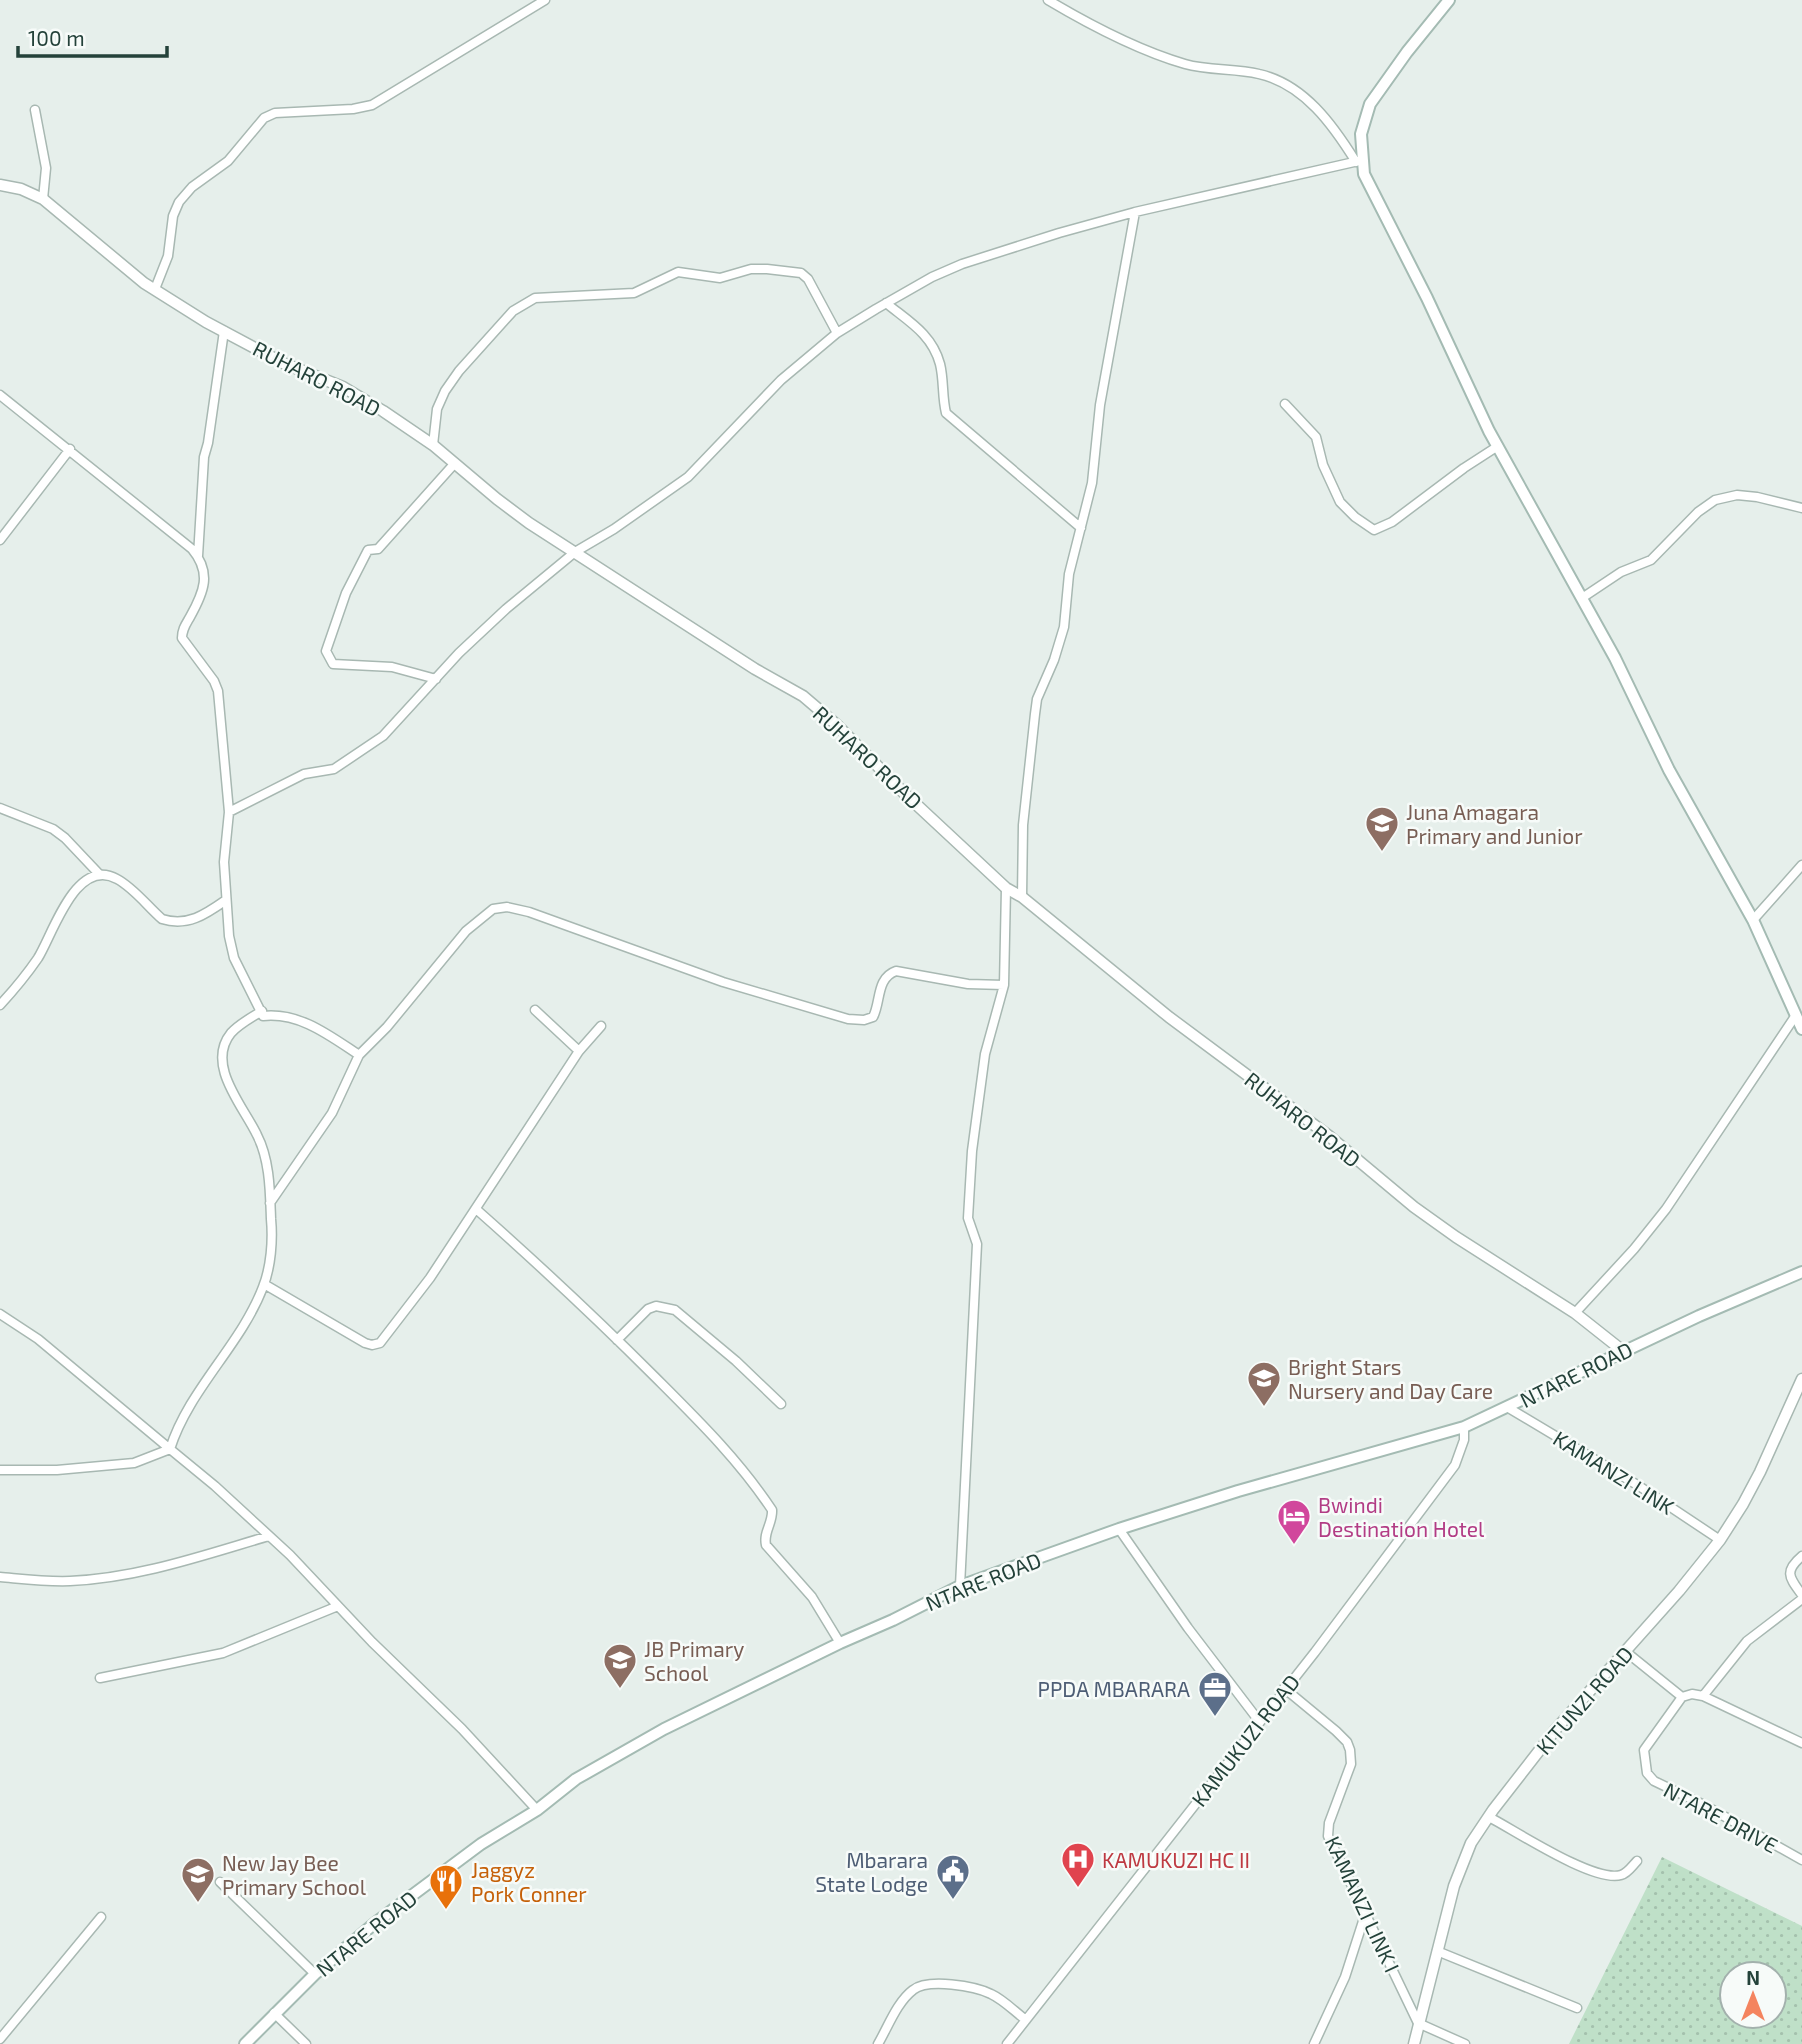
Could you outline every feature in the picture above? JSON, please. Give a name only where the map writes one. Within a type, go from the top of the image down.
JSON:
[{"type":"main road","points":[[1450,0],[1407,52],[1370,104],[1360,134],[1360,161],[1364,174],[1498,446],[1634,695],[1669,770],[1753,920],[1802,1029]]},
{"type":"main road","name":"NTARE ROAD","points":[[245,2044],[315,1974],[375,1923],[481,1843],[537,1810],[576,1779],[615,1755],[840,1643],[894,1620],[960,1586],[1119,1529],[1250,1488],[1464,1427],[1623,1351],[1802,1272]]},
{"type":"street","points":[[155,289],[168,256],[173,216],[180,202],[192,187],[228,161],[264,118],[275,113],[354,109],[372,105],[545,0]]},
{"type":"street","points":[[229,811],[304,774],[334,769],[383,736],[459,653],[506,609],[575,552],[614,529],[688,477],[780,380],[837,333],[886,303],[932,277],[962,264],[1059,233],[1135,212],[1360,161],[1312,103],[1281,80],[1258,74],[1185,64],[1137,47],[1048,0]]},
{"type":"street","points":[[35,110],[47,168],[44,199]]},
{"type":"street","name":"RUHARO ROAD","points":[[0,185],[21,189],[44,199],[155,289],[206,322],[283,363],[355,394],[433,445],[518,515],[745,663],[803,696],[821,710],[904,793],[1006,888],[1022,897],[1169,1017],[1322,1130],[1414,1207],[1575,1313],[1623,1351]]},
{"type":"street","points":[[1022,897],[1023,825],[1037,699],[1054,660],[1064,626],[1069,575],[1093,483],[1098,413],[1135,212]]},
{"type":"street","points":[[433,445],[437,409],[445,391],[459,371],[513,311],[535,298],[634,293],[678,272],[720,278],[751,269],[767,269],[801,273],[808,279],[837,333]]},
{"type":"street","points":[[886,303],[922,330],[931,344],[939,362],[946,413],[1081,528]]},
{"type":"street","points":[[198,556],[204,457],[224,331]]},
{"type":"street","points":[[0,395],[70,449],[198,556],[204,565],[205,578],[200,599],[182,631],[182,638],[214,681],[218,691],[229,811],[224,862],[231,948],[263,1016],[286,1017],[314,1026],[359,1055]]},
{"type":"street","points":[[1285,404],[1316,437],[1323,465],[1340,502],[1374,530],[1392,522],[1498,446]]},
{"type":"street","points":[[0,540],[70,449]]},
{"type":"street","points":[[436,679],[392,667],[333,664],[326,651],[346,593],[368,550],[377,549],[455,463]]},
{"type":"street","points":[[1582,598],[1621,572],[1651,560],[1698,512],[1715,500],[1737,495],[1802,508]]},
{"type":"street","points":[[0,808],[53,829],[100,875]]},
{"type":"street","points":[[1753,920],[1802,865]]},
{"type":"street","points":[[0,1005],[39,956],[64,907],[86,880],[100,875],[118,879],[154,912],[170,922],[183,923],[196,919],[226,900]]},
{"type":"street","points":[[960,1586],[977,1244],[968,1218],[972,1151],[985,1054],[1004,985],[1006,888]]},
{"type":"street","points":[[270,1203],[332,1113],[359,1055],[387,1027],[466,931],[493,909],[507,907],[542,917],[723,982],[848,1019],[864,1020],[873,1017],[885,978],[896,971],[968,984],[1004,985]]},
{"type":"street","points":[[535,1010],[579,1051]]},
{"type":"street","points":[[0,1470],[57,1470],[134,1463],[170,1449],[178,1426],[252,1310],[264,1284],[270,1250],[270,1203],[265,1157],[258,1135],[227,1080],[223,1053],[232,1032],[262,1011]]},
{"type":"street","points":[[1575,1313],[1634,1249],[1666,1209],[1796,1015]]},
{"type":"street","points":[[264,1284],[365,1343],[380,1343],[430,1278],[579,1051],[601,1026]]},
{"type":"street","points":[[475,1209],[569,1291],[726,1450],[772,1510],[773,1518],[764,1538],[766,1545],[812,1597],[840,1643]]},
{"type":"street","points":[[618,1340],[648,1309],[656,1306],[675,1310],[780,1404]]},
{"type":"street","points":[[0,1314],[38,1339],[206,1478],[269,1536],[462,1728],[537,1810]]},
{"type":"street","name":"KITUNZI ROAD","points":[[1414,2044],[1463,1860],[1489,1817],[1556,1729],[1679,1591],[1720,1539],[1760,1472],[1802,1379]]},
{"type":"street","name":"KAMANZI LINK","points":[[1507,1407],[1639,1486],[1720,1539]]},
{"type":"street","name":"KAMUKUZI ROAD","points":[[1007,2044],[1455,1465],[1464,1440],[1464,1427]]},
{"type":"street","points":[[1119,1529],[1188,1628],[1259,1721]]},
{"type":"street","points":[[0,1577],[70,1581],[123,1575],[167,1566],[269,1536]]},
{"type":"street","points":[[1703,1696],[1747,1641],[1802,1597],[1790,1579],[1789,1572],[1802,1556]]},
{"type":"street","points":[[100,1678],[223,1653],[338,1606]]},
{"type":"street","points":[[1625,1651],[1682,1697],[1692,1694],[1703,1696],[1802,1743]]},
{"type":"street","name":"KAMANZI LINK I","points":[[1284,1689],[1347,1742],[1351,1765],[1329,1823],[1328,1836],[1418,2023]]},
{"type":"street","name":"NTARE DRIVE","points":[[1682,1697],[1644,1750],[1647,1773],[1654,1781],[1704,1805],[1802,1860]]},
{"type":"street","points":[[1489,1817],[1575,1865],[1595,1873],[1614,1876],[1625,1874],[1637,1861]]},
{"type":"street","points":[[220,1882],[315,1974]]},
{"type":"street","points":[[1314,2044],[1345,1977],[1366,1912]]},
{"type":"street","points":[[0,2039],[101,1917]]},
{"type":"street","points":[[1437,1951],[1577,2008]]},
{"type":"street","points":[[878,2044],[903,2001],[914,1989],[926,1984],[982,1990],[995,1996],[1026,2021]]},
{"type":"street","points":[[274,2013],[306,2044]]},
{"type":"street","points":[[1418,2023],[1465,2044]]},
{"type":"green space","points":[[1662,1857],[1802,1926],[1802,2044],[1569,2044]]},
{"type":"place","name":"Juna Amagara Primary and Junior","points":[[1382,853]]},
{"type":"place","name":"Bright Stars Nursery and Day Care","points":[[1264,1408]]},
{"type":"place","name":"Bwindi Destination Hotel","points":[[1294,1546]]},
{"type":"place","name":"JB Primary School","points":[[620,1690]]},
{"type":"place","name":"PPDA MBARARA","points":[[1215,1718]]},
{"type":"place","name":"KAMUKUZI HC II","points":[[1078,1889]]},
{"type":"place","name":"Mbarara State Lodge","points":[[953,1901]]},
{"type":"place","name":"New Jay Bee Primary School","points":[[198,1904]]},
{"type":"place","name":"Jaggyz Pork Conner","points":[[446,1911]]}]
